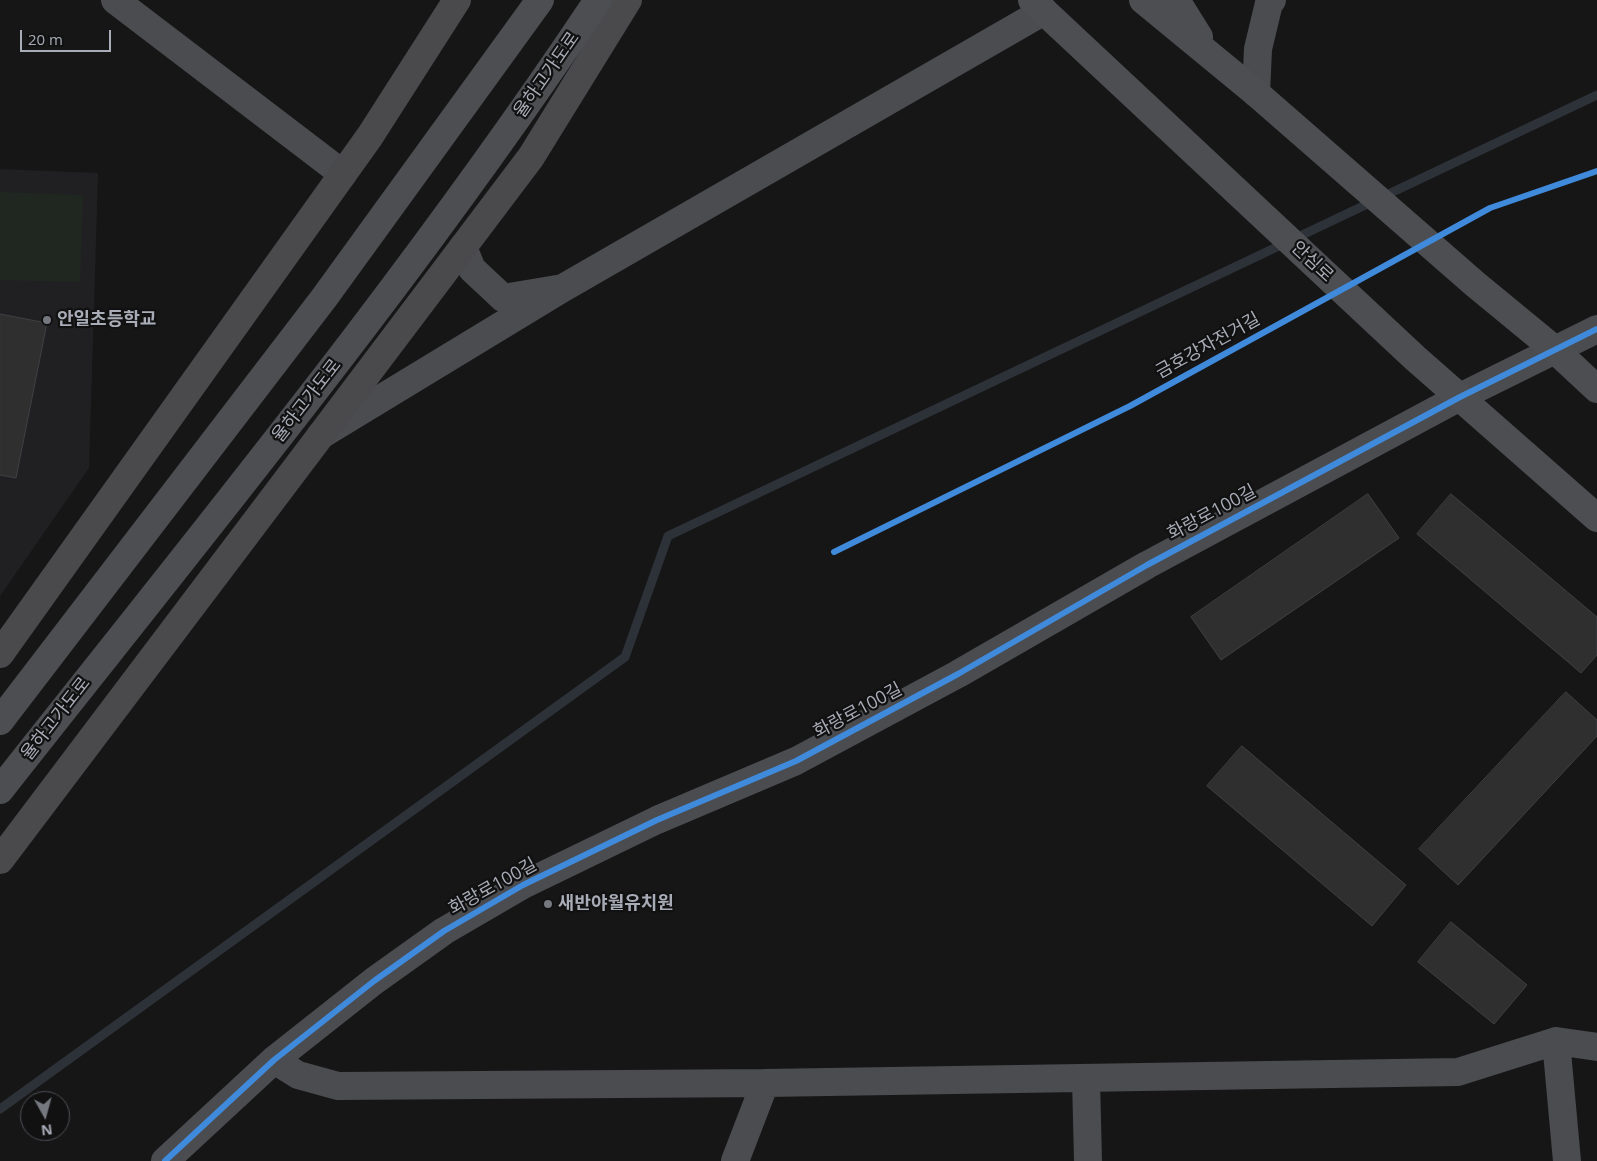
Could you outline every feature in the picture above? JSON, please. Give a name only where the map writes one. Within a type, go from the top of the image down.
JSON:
[{"type":"main road","points":[[0,654],[343,174],[457,0]]},
{"type":"main road","points":[[0,722],[324,298],[540,0]]},
{"type":"main road","name":"율하고가도로","points":[[0,790],[355,340],[540,87],[598,0]]},
{"type":"main road","points":[[0,860],[531,157],[628,0]]},
{"type":"main road","points":[[1143,0],[1256,93],[1475,284],[1554,349],[1597,389]]},
{"type":"main road","points":[[1176,0],[1213,59]]},
{"type":"main road","name":"안심로","points":[[1038,6],[1415,358],[1597,518]]},
{"type":"street","points":[[115,0],[343,174]]},
{"type":"street","points":[[1256,93],[1258,49],[1269,3],[1272,0]]},
{"type":"street","points":[[321,435],[563,288],[1038,6]]},
{"type":"street","points":[[463,247],[472,269],[503,298],[563,288]]},
{"type":"street","name":"화랑로100길","points":[[165,1161],[274,1060],[374,981],[436,937],[523,885],[657,820],[796,761],[958,674],[1148,565],[1460,397],[1597,329]]},
{"type":"street","points":[[274,1060],[298,1075],[338,1086],[1086,1080],[1458,1072],[1556,1041],[1597,1047]]},
{"type":"street","points":[[1556,1041],[1567,1161]]},
{"type":"street","points":[[1086,1080],[1088,1161]]},
{"type":"street","points":[[735,1161],[765,1083]]},
{"type":"shaded area","name":"안일초등학교","points":[[0,169],[98,173],[89,468],[0,596]]},
{"type":"shaded area","points":[[0,192],[83,195],[80,282],[0,280]]},
{"type":"building","points":[[0,314],[47,323],[16,478],[0,475]]},
{"type":"building","points":[[1368,494],[1399,538],[1221,660],[1191,617]]},
{"type":"building","points":[[1451,494],[1597,617],[1597,655],[1581,673],[1417,534]]},
{"type":"building","points":[[1566,692],[1597,720],[1597,736],[1458,885],[1419,849]]},
{"type":"building","points":[[1242,746],[1406,885],[1372,926],[1207,786]]},
{"type":"building","points":[[1451,922],[1527,985],[1494,1024],[1418,962]]},
{"type":"waterway","points":[[0,1109],[625,657],[668,536],[1597,95]]},
{"type":"cycle path","name":"금호강자전거길","points":[[834,552],[1130,406],[1490,208],[1597,171]]},
{"type":"cycle path","points":[[165,1161],[274,1060],[374,981],[444,931],[523,885],[657,820],[796,761],[958,674],[1147,565],[1460,397],[1597,329]]},
{"type":"place","name":"안일초등학교","points":[[47,320]]},
{"type":"place","name":"새반야월유치원","points":[[548,904]]}]
